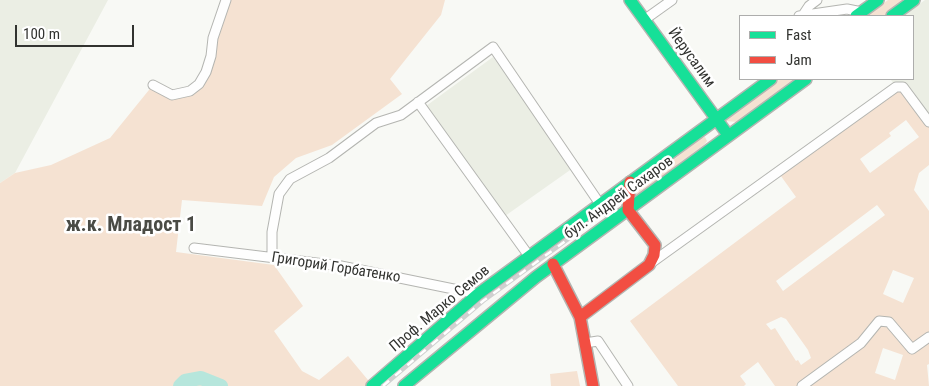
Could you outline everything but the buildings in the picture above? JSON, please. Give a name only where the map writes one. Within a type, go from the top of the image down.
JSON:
[{"type":"main road","name":"Йерусалим","points":[[630,0],[728,135]]},
{"type":"main road","points":[[859,14],[878,0]]},
{"type":"main road","points":[[893,15],[914,0]]},
{"type":"main road","name":"бул. Андрей Сахаров","points":[[529,256],[770,80]]},
{"type":"main road","name":"бул. Андрей Сахаров","points":[[553,264],[627,213],[728,135],[805,80]]},
{"type":"main road","points":[[580,317],[649,265],[654,255],[655,245],[627,213],[630,182]]},
{"type":"main road","name":"Проф. Марко Семов","points":[[372,386],[478,294],[529,256]]},
{"type":"main road","points":[[404,386],[488,314],[553,264],[580,317],[593,386]]},
{"type":"street","points":[[153,85],[172,95],[190,91],[199,84],[206,72],[211,56],[213,38],[226,0]]},
{"type":"street","points":[[644,20],[672,0]]},
{"type":"street","points":[[802,15],[817,0]]},
{"type":"street","points":[[808,15],[848,9],[859,14]]},
{"type":"street","points":[[272,257],[272,232],[280,194],[290,179],[329,158],[376,123],[401,115],[493,48],[601,204],[609,213],[627,213]]},
{"type":"street","points":[[649,265],[896,87],[902,87],[929,122]]},
{"type":"street","points":[[418,102],[529,256]]},
{"type":"street","name":"Григорий Горбатенко","points":[[194,248],[341,266],[478,294]]},
{"type":"street","points":[[802,386],[861,343],[879,321],[889,322],[912,349],[929,338]]},
{"type":"street","points":[[586,343],[598,341],[628,386]]},
{"type":"shaded area","points":[[0,0],[108,0],[15,173],[0,183]]},
{"type":"shaded area","points":[[226,0],[445,0],[441,15],[390,79],[402,94],[332,145],[296,158],[274,177],[262,206],[182,200],[176,252],[274,265],[303,306],[274,331],[302,371],[319,380],[348,356],[373,386],[0,386],[0,183],[15,173],[51,165],[110,138],[153,85],[172,95],[199,84]]},
{"type":"shaded area","points":[[888,0],[908,0],[886,15],[867,15]]},
{"type":"shaded area","points":[[925,0],[929,0],[929,122],[891,80],[914,80],[914,15],[904,15]]},
{"type":"shaded area","points":[[493,57],[573,168],[505,216],[426,106]]},
{"type":"shaded area","points":[[779,80],[800,80],[738,122],[725,121]]},
{"type":"shaded area","points":[[903,87],[929,122],[929,165],[919,173],[914,190],[929,211],[929,364],[927,365],[929,386],[775,386],[758,362],[740,376],[746,384],[744,386],[678,386],[630,321],[796,197],[778,172]],"holes":[[[906,120],[919,137],[870,173],[860,159],[891,136],[889,133]],[[877,205],[885,215],[783,291],[776,281]],[[893,270],[914,278],[903,303],[883,294]],[[781,317],[786,319],[808,350],[811,358],[801,365],[798,360],[796,361],[775,328],[771,330],[766,324]],[[883,348],[903,355],[895,380],[875,373]]]},
{"type":"shaded area","points":[[705,137],[707,141],[705,144],[631,200],[637,189],[701,138]]},
{"type":"shaded area","points":[[577,371],[580,386],[551,386],[550,374]]},
{"type":"waterway","points":[[180,386],[185,381],[201,378],[221,386]]},
{"type":"railway","points":[[383,386],[483,301],[571,237]]},
{"type":"traffic: fast","points":[[630,0],[728,135]]},
{"type":"traffic: fast","points":[[857,15],[878,0]]},
{"type":"traffic: fast","points":[[893,15],[914,0]]},
{"type":"traffic: fast","points":[[372,386],[478,294],[770,80]]},
{"type":"traffic: fast","points":[[404,386],[536,277],[805,80]]},
{"type":"traffic: jam","points":[[580,317],[649,265],[654,255],[655,245],[628,210],[630,182]]},
{"type":"traffic: jam","points":[[553,264],[580,317],[593,386]]},
{"type":"district","name":"ж.к. Младост 1","points":[[131,226]]}]
